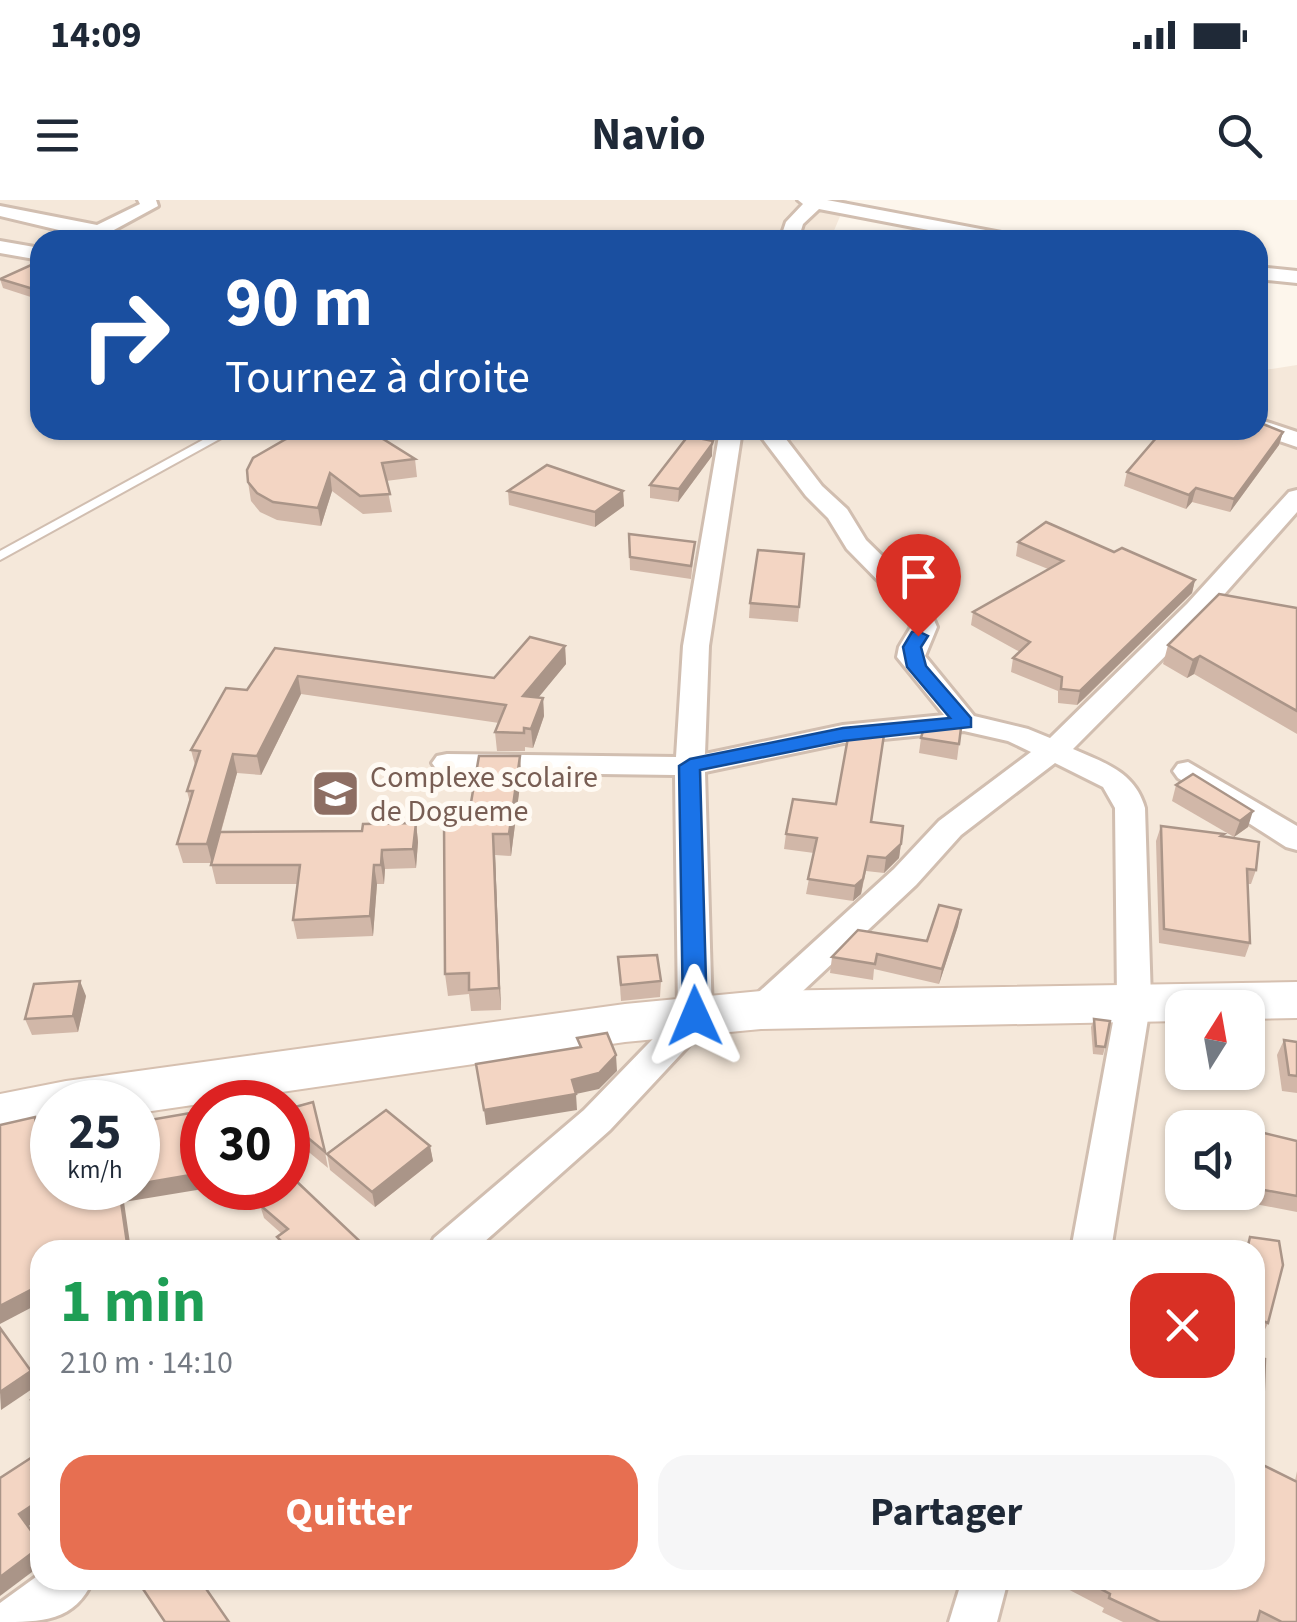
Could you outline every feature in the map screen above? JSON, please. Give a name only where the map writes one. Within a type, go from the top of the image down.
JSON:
[{"type":"street","points":[[115,230],[150,206],[147,200]]},
{"type":"street","points":[[792,230],[811,201],[960,230]]},
{"type":"street","points":[[0,212],[80,230]]},
{"type":"street","points":[[0,247],[30,252]]},
{"type":"street","points":[[1268,274],[1297,277]]},
{"type":"street","points":[[1268,430],[1297,440]]},
{"type":"street","points":[[459,1240],[597,1120],[695,1016],[690,766],[696,646],[729,440]]},
{"type":"street","points":[[775,440],[838,514],[856,544],[916,603],[924,627],[912,647],[912,657],[964,722]]},
{"type":"street","points":[[761,1010],[950,828],[1054,750],[1196,610],[1297,497]]},
{"type":"street","points":[[446,763],[690,766],[843,734],[964,722],[994,728],[1054,750],[1114,780],[1126,794],[1130,808],[1134,1000],[1093,1240]]},
{"type":"street","points":[[1188,771],[1297,840]]},
{"type":"street","points":[[160,1089],[761,1010],[1134,1000],[1297,1000]]},
{"type":"street","points":[[0,1114],[30,1109]]},
{"type":"street","points":[[14,1622],[57,1590]]},
{"type":"street","points":[[972,1622],[982,1590]]},
{"type":"lane","points":[[0,556],[212,440]]},
{"type":"shaded area","points":[[0,200],[847,200],[834,230],[30,230],[30,440],[1268,440],[1268,369],[1297,365],[1297,1622],[0,1622]]},
{"type":"building","points":[[30,266],[30,288],[0,279]]},
{"type":"building","points":[[1268,426],[1283,432],[1234,499],[1196,488],[1189,495],[1127,472],[1154,440],[1268,440]]},
{"type":"building","points":[[284,440],[385,440],[415,459],[382,463],[390,494],[360,496],[330,473],[318,508],[273,502],[257,493],[248,482],[247,470],[253,458]]},
{"type":"building","points":[[685,440],[713,441],[679,489],[650,485]]},
{"type":"building","points":[[547,465],[623,491],[595,512],[508,491]]},
{"type":"building","points":[[1046,522],[1114,552],[1122,548],[1195,580],[1080,691],[1061,689],[1062,677],[1013,658],[1030,642],[973,612],[1063,561],[1018,542]]},
{"type":"building","points":[[629,534],[695,542],[691,566],[630,557]]},
{"type":"building","points":[[758,550],[804,554],[799,607],[750,603]]},
{"type":"building","points":[[1219,594],[1297,608],[1297,711],[1200,656],[1193,660],[1168,645]]},
{"type":"building","points":[[530,637],[565,646],[523,696],[543,698],[531,729],[524,728],[524,733],[495,732],[506,705],[298,676],[257,756],[233,754],[207,844],[177,844],[193,791],[187,791],[200,751],[191,750],[226,688],[247,690],[275,648],[494,678]]},
{"type":"building","points":[[962,720],[959,744],[921,738],[925,724]]},
{"type":"building","points":[[885,728],[871,822],[903,826],[901,844],[886,858],[868,856],[863,879],[855,886],[808,879],[817,838],[786,834],[793,799],[836,804],[849,732]]},
{"type":"building","points":[[479,756],[520,756],[509,834],[493,834],[499,988],[469,990],[469,973],[445,974],[444,821],[468,820]]},
{"type":"building","points":[[1193,774],[1253,811],[1240,821],[1176,785]]},
{"type":"building","points":[[416,823],[413,849],[382,850],[381,865],[374,865],[370,916],[293,920],[300,865],[211,865],[220,832],[362,831],[363,824]]},
{"type":"building","points":[[1161,826],[1259,842],[1256,870],[1247,869],[1250,943],[1164,929]]},
{"type":"building","points":[[939,905],[961,910],[942,969],[877,954],[875,964],[832,957],[858,930],[927,941]]},
{"type":"building","points":[[657,955],[661,981],[621,985],[618,957]]},
{"type":"building","points":[[80,981],[73,1016],[25,1019],[34,984]]},
{"type":"building","points":[[1094,1019],[1110,1021],[1105,1047],[1096,1046]]},
{"type":"building","points":[[607,1033],[616,1055],[599,1073],[572,1080],[576,1094],[484,1110],[476,1064],[581,1047],[577,1038]]},
{"type":"building","points":[[1284,1040],[1297,1042],[1297,1076],[1289,1075]]},
{"type":"building","points":[[313,1102],[325,1152],[310,1140]]},
{"type":"building","points":[[386,1110],[430,1146],[372,1192],[327,1154]]},
{"type":"building","points":[[180,1115],[180,1177],[160,1180],[160,1118]]},
{"type":"building","points":[[30,1118],[30,1210],[122,1210],[127,1240],[30,1240],[30,1290],[0,1306],[0,1125]]},
{"type":"building","points":[[1265,1133],[1297,1141],[1297,1196],[1265,1190]]},
{"type":"building","points":[[310,1194],[358,1240],[277,1237],[288,1229],[266,1210],[310,1210]]},
{"type":"building","points":[[1250,1237],[1279,1241],[1283,1265],[1268,1323],[1265,1240],[1249,1240]]},
{"type":"building","points":[[0,1328],[30,1372],[0,1392]]},
{"type":"building","points":[[30,1458],[30,1507],[19,1514],[30,1529],[30,1554],[0,1577],[0,1478]]},
{"type":"building","points":[[1265,1466],[1297,1482],[1297,1622],[1282,1622],[1260,1611],[1257,1622],[1160,1622],[1109,1598],[1110,1594],[1103,1590],[1265,1590]]},
{"type":"building","points":[[144,1590],[207,1590],[229,1622],[165,1622]]},
{"type":"place","name":"Complexe scolaire de Dogueme","points":[[335,794]]},
{"type":"route","points":[[695,1016],[690,766],[843,734],[964,722],[916,667],[912,647],[918,636]]}]
